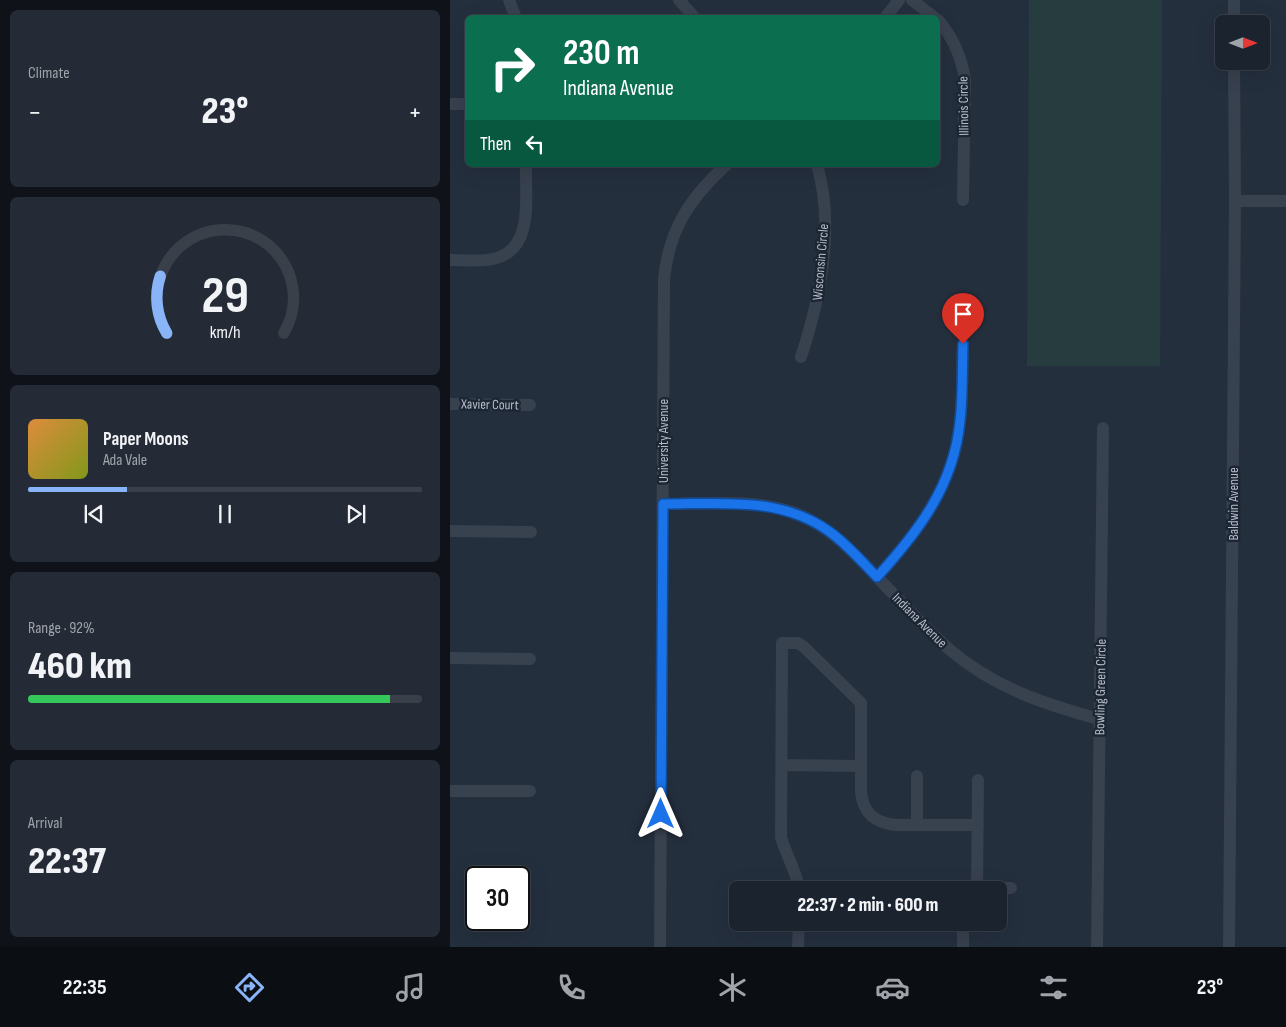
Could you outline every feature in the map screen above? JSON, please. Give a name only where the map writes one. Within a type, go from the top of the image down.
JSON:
[{"type":"street","points":[[509,0],[515,15]]},
{"type":"street","points":[[679,0],[692,15]]},
{"type":"street","points":[[887,15],[899,0]]},
{"type":"street","name":"Illinois Circle","points":[[912,0],[931,15]]},
{"type":"street","points":[[1234,0],[1234,15]]},
{"type":"street","name":"Illinois Circle","points":[[940,24],[956,47],[965,79],[963,200]]},
{"type":"street","name":"Baldwin Avenue","points":[[1229,947],[1235,201],[1234,70]]},
{"type":"street","points":[[450,104],[465,104]]},
{"type":"street","points":[[450,260],[491,260],[504,255],[518,243],[524,230],[526,167]]},
{"type":"street","name":"University Avenue","points":[[660,947],[666,266],[672,241],[688,206],[704,186],[724,167]]},
{"type":"street","name":"Wisconsin Circle","points":[[801,357],[816,302],[822,268],[824,198],[817,167]]},
{"type":"street","points":[[1235,201],[1286,201]]},
{"type":"street","points":[[877,577],[914,536],[926,519],[947,476],[957,443],[960,422],[963,344]]},
{"type":"street","name":"Xavier Court","points":[[450,404],[530,405]]},
{"type":"street","name":"Bowling Green Circle","points":[[1097,947],[1103,428]]},
{"type":"street","name":"Indiana Avenue","points":[[663,504],[758,505],[796,513],[818,524],[834,535],[950,650],[991,679],[1036,700],[1100,719]]},
{"type":"street","points":[[450,531],[531,532]]},
{"type":"street","points":[[796,881],[781,837],[782,643],[798,643],[815,656],[861,703],[862,802],[874,819],[888,824],[978,825]]},
{"type":"street","points":[[450,658],[530,659]]},
{"type":"street","points":[[782,765],[861,766]]},
{"type":"street","points":[[917,776],[917,825]]},
{"type":"street","points":[[977,881],[978,780]]},
{"type":"street","points":[[450,790],[530,791]]},
{"type":"street","points":[[798,931],[798,947]]},
{"type":"street","points":[[963,931],[963,947]]},
{"type":"green space","points":[[1029,0],[1162,0],[1160,366],[1027,366]]},
{"type":"route","points":[[661,814],[663,504],[745,504],[771,507],[796,513],[818,524],[839,539],[877,577],[914,536],[926,519],[944,482],[957,443],[960,422],[963,344]]}]
